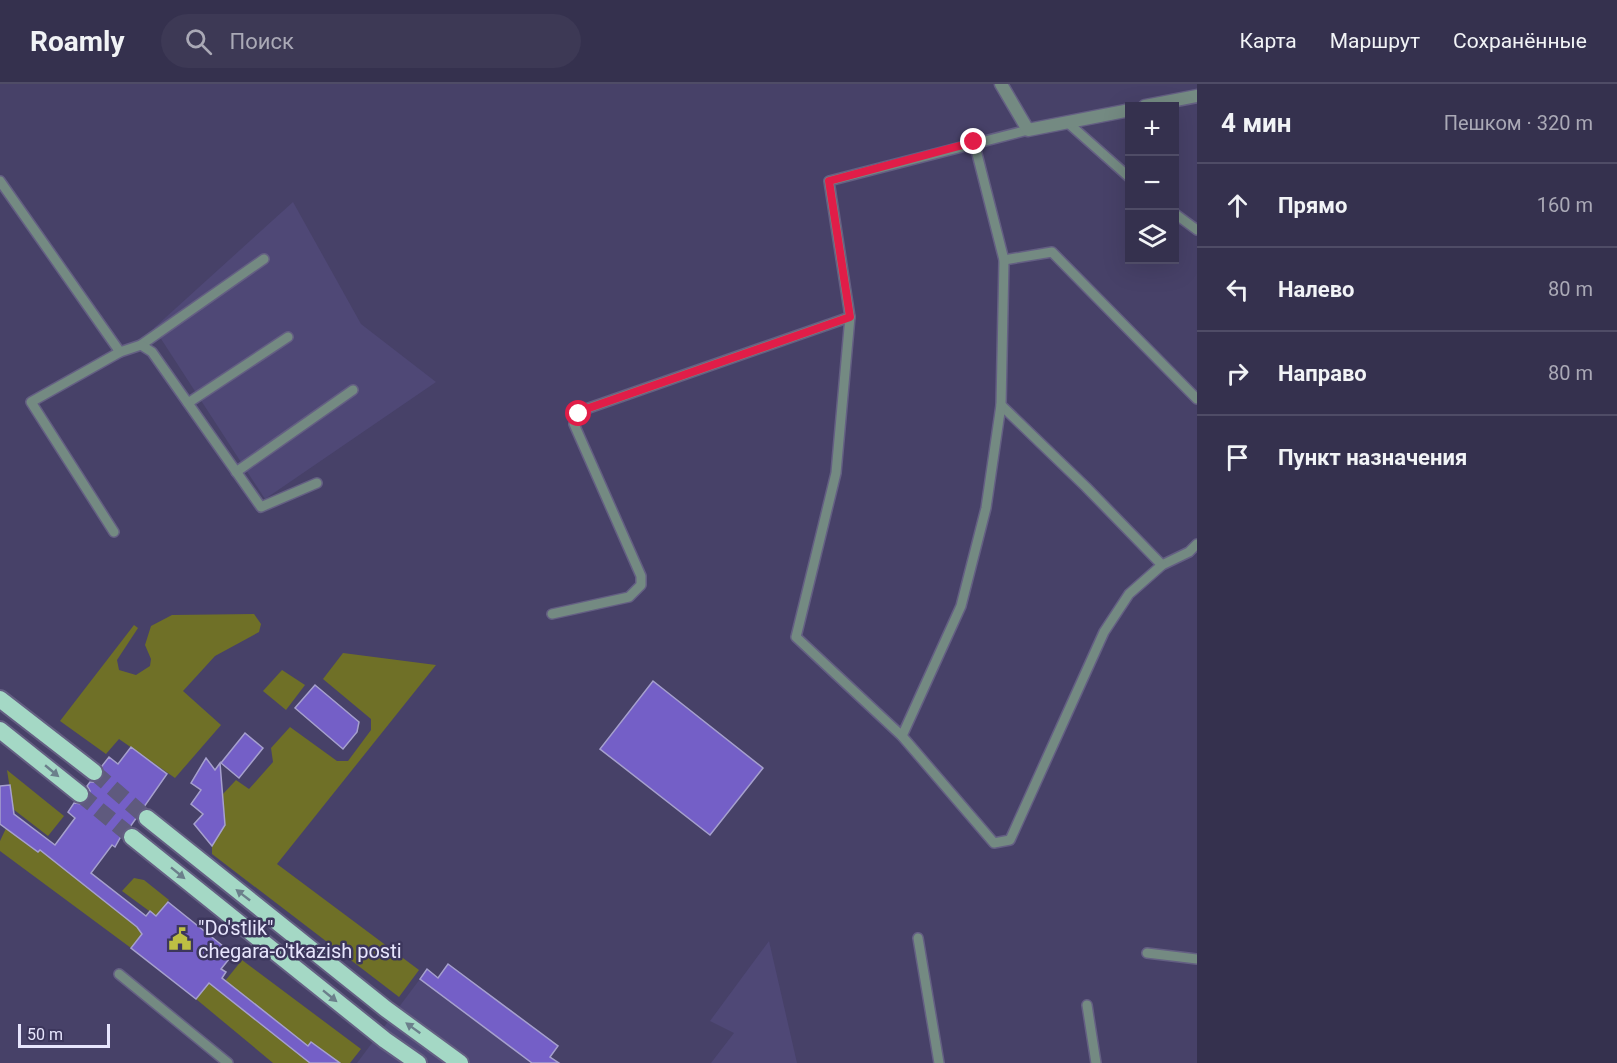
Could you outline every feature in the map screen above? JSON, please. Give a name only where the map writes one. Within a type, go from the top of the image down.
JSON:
[{"type":"highway","points":[[0,699],[94,772]]},
{"type":"highway","points":[[0,730],[80,794]]},
{"type":"highway","points":[[147,818],[386,1009],[460,1063]]},
{"type":"highway","points":[[132,837],[385,1040],[418,1063]]},
{"type":"street","points":[[1001,84],[1028,130]]},
{"type":"street","points":[[1166,102],[1197,96]]},
{"type":"street","points":[[1125,111],[974,142],[829,181],[850,317],[836,473],[796,637],[902,736],[994,843],[1010,840],[1104,632],[1129,594],[1162,565],[1189,552],[1197,544]]},
{"type":"street","points":[[1067,122],[1125,174]]},
{"type":"street","points":[[902,736],[961,606],[986,508],[1001,405],[1004,260],[974,142]]},
{"type":"street","points":[[0,181],[120,352]]},
{"type":"street","points":[[1179,217],[1197,230]]},
{"type":"street","points":[[1004,260],[1052,252],[1197,399]]},
{"type":"street","points":[[114,532],[31,402],[120,352],[141,345],[264,259]]},
{"type":"street","points":[[552,614],[629,597],[641,585],[641,576],[574,424],[579,414],[586,409],[850,317]]},
{"type":"street","points":[[188,403],[288,337]]},
{"type":"street","points":[[141,345],[152,352],[261,507],[317,483]]},
{"type":"street","points":[[236,472],[353,390]]},
{"type":"street","points":[[1001,405],[1162,565]]},
{"type":"street","points":[[918,938],[939,1063]]},
{"type":"street","points":[[1147,953],[1197,959]]},
{"type":"street","points":[[119,974],[228,1063]]},
{"type":"street","points":[[1087,1005],[1096,1063]]},
{"type":"shaded area","points":[[293,202],[361,324],[436,382],[265,499],[154,328]]},
{"type":"shaded area","points":[[254,614],[261,624],[259,632],[215,656],[183,691],[221,725],[175,778],[119,739],[106,754],[60,721],[134,625],[138,628],[117,660],[119,670],[136,675],[150,666],[151,659],[145,645],[151,626],[172,615]]},
{"type":"shaded area","points":[[343,653],[436,665],[277,864],[419,970],[399,997],[212,854],[212,846],[225,825],[223,794],[236,780],[249,789],[273,762],[271,748],[290,727],[337,761],[348,761],[371,730],[371,719],[323,679]]},
{"type":"shaded area","points":[[282,670],[305,685],[286,710],[263,691]]},
{"type":"shaded area","points":[[7,770],[64,816],[48,836],[13,809]]},
{"type":"shaded area","points":[[8,824],[15,835],[38,852],[40,850],[137,927],[142,934],[131,948],[0,851],[0,841]]},
{"type":"shaded area","points":[[134,878],[144,880],[169,900],[156,916],[122,891]]},
{"type":"shaded area","points":[[769,941],[797,1063],[711,1063],[734,1033],[710,1021]]},
{"type":"shaded area","points":[[242,960],[361,1049],[350,1063],[333,1063],[311,1042],[308,1046],[225,981]]},
{"type":"shaded area","points":[[420,979],[532,1063],[357,1063]]},
{"type":"shaded area","points":[[209,983],[310,1063],[273,1063],[196,999]]},
{"type":"building","points":[[653,681],[763,768],[710,835],[600,749]]},
{"type":"building","points":[[315,685],[359,722],[357,732],[343,749],[295,708]]},
{"type":"building","points":[[245,733],[263,748],[239,778],[221,763]]},
{"type":"building","points":[[131,747],[167,774],[130,827],[124,831],[115,847],[112,845],[91,873],[146,916],[150,911],[156,916],[168,902],[233,954],[221,969],[226,972],[222,978],[308,1046],[311,1042],[340,1063],[310,1063],[209,983],[196,999],[131,948],[142,934],[137,927],[40,850],[38,852],[0,824],[0,786],[10,785],[14,814],[55,845],[75,818],[68,812],[74,803],[83,804],[88,800],[90,791],[87,786],[90,782],[97,782],[103,778],[102,766],[109,757],[118,764]]},
{"type":"building","points":[[206,758],[215,770],[220,763],[225,825],[212,846],[194,824],[203,814],[191,804],[201,790],[191,783]]},
{"type":"building","points":[[448,964],[558,1046],[550,1057],[559,1063],[532,1063],[420,979],[427,969],[438,978]]},
{"type":"tunnel","points":[[94,772],[147,818]]},
{"type":"tunnel","points":[[80,794],[132,837]]},
{"type":"place","name":"\"Do'stlik\" chegara-o'tkazish posti","points":[[180,939]]},
{"type":"route","points":[[579,414],[586,409],[850,317],[829,181],[974,142]]}]
